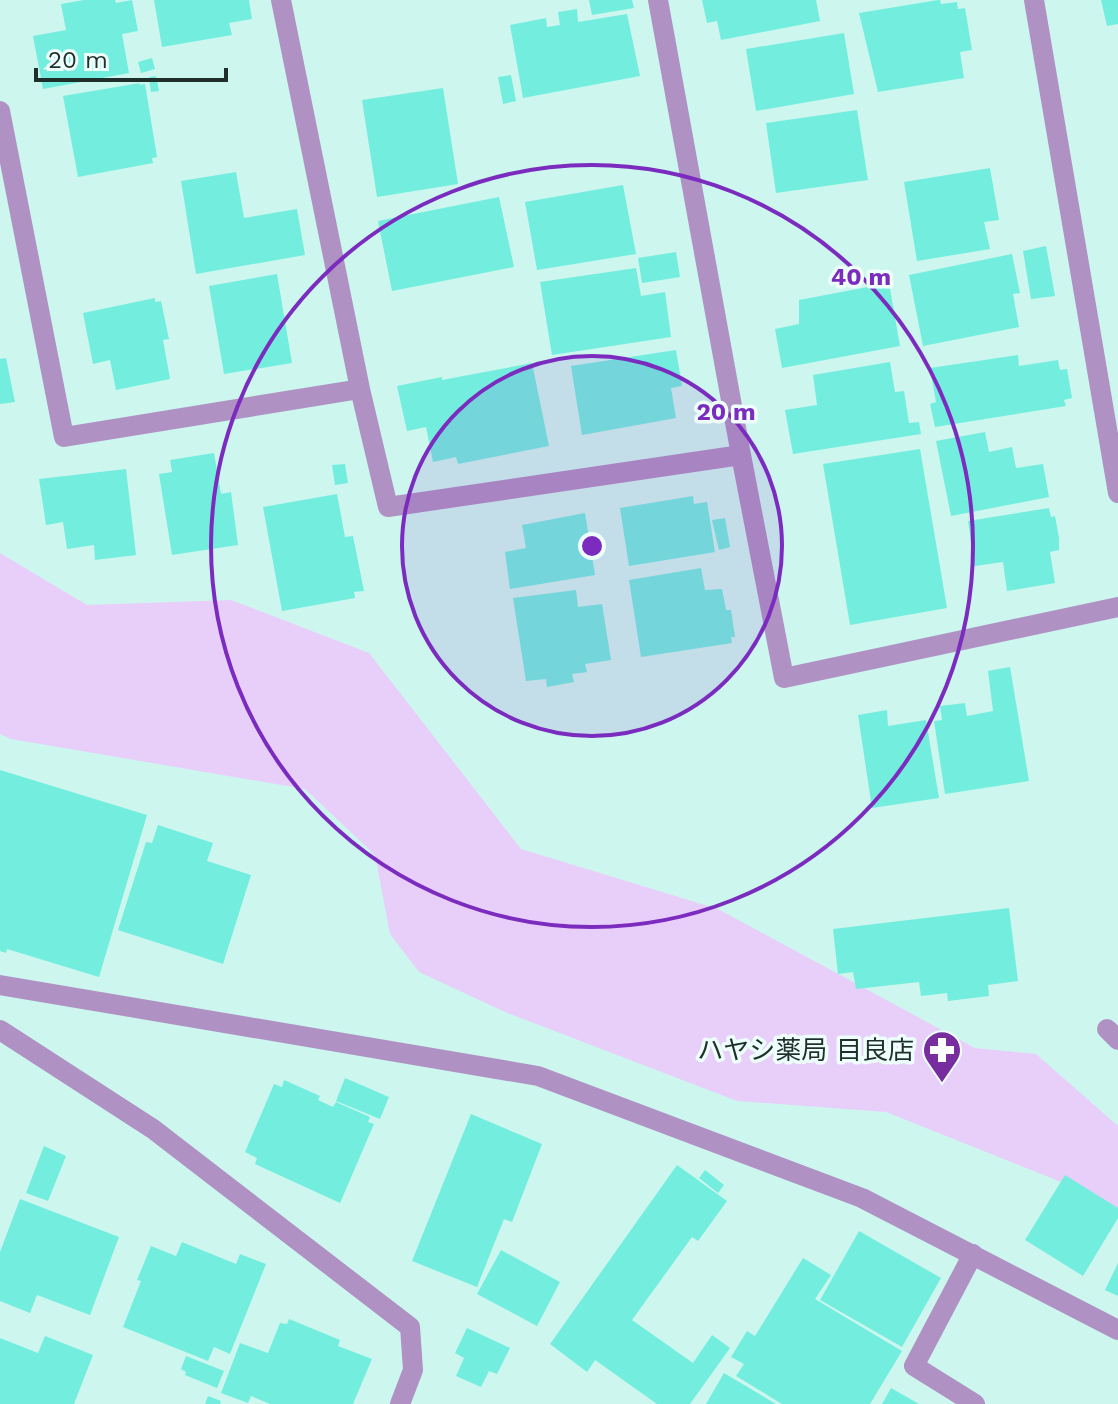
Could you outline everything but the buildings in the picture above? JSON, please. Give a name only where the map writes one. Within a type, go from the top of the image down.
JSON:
[{"type":"street","points":[[281,0],[360,389],[388,507],[741,455]]},
{"type":"street","points":[[658,0],[784,678],[1118,607]]},
{"type":"street","points":[[1034,0],[1118,493]]},
{"type":"street","points":[[0,111],[64,437],[360,389]]},
{"type":"street","points":[[0,985],[538,1076],[862,1198],[1118,1330]]},
{"type":"street","points":[[0,1030],[153,1129],[410,1327],[413,1370],[400,1404]]},
{"type":"street","points":[[973,1254],[914,1366],[975,1404]]},
{"type":"shaded area","points":[[0,553],[87,605],[231,600],[369,653],[521,849],[718,909],[975,1048],[1036,1054],[1118,1126],[1118,1210],[1094,1195],[886,1112],[737,1101],[505,1012],[419,972],[390,934],[375,855],[305,789],[11,739],[0,734]]},
{"type":"place","name":"ハヤシ薬局 目良店","points":[[942,1084]]}]
